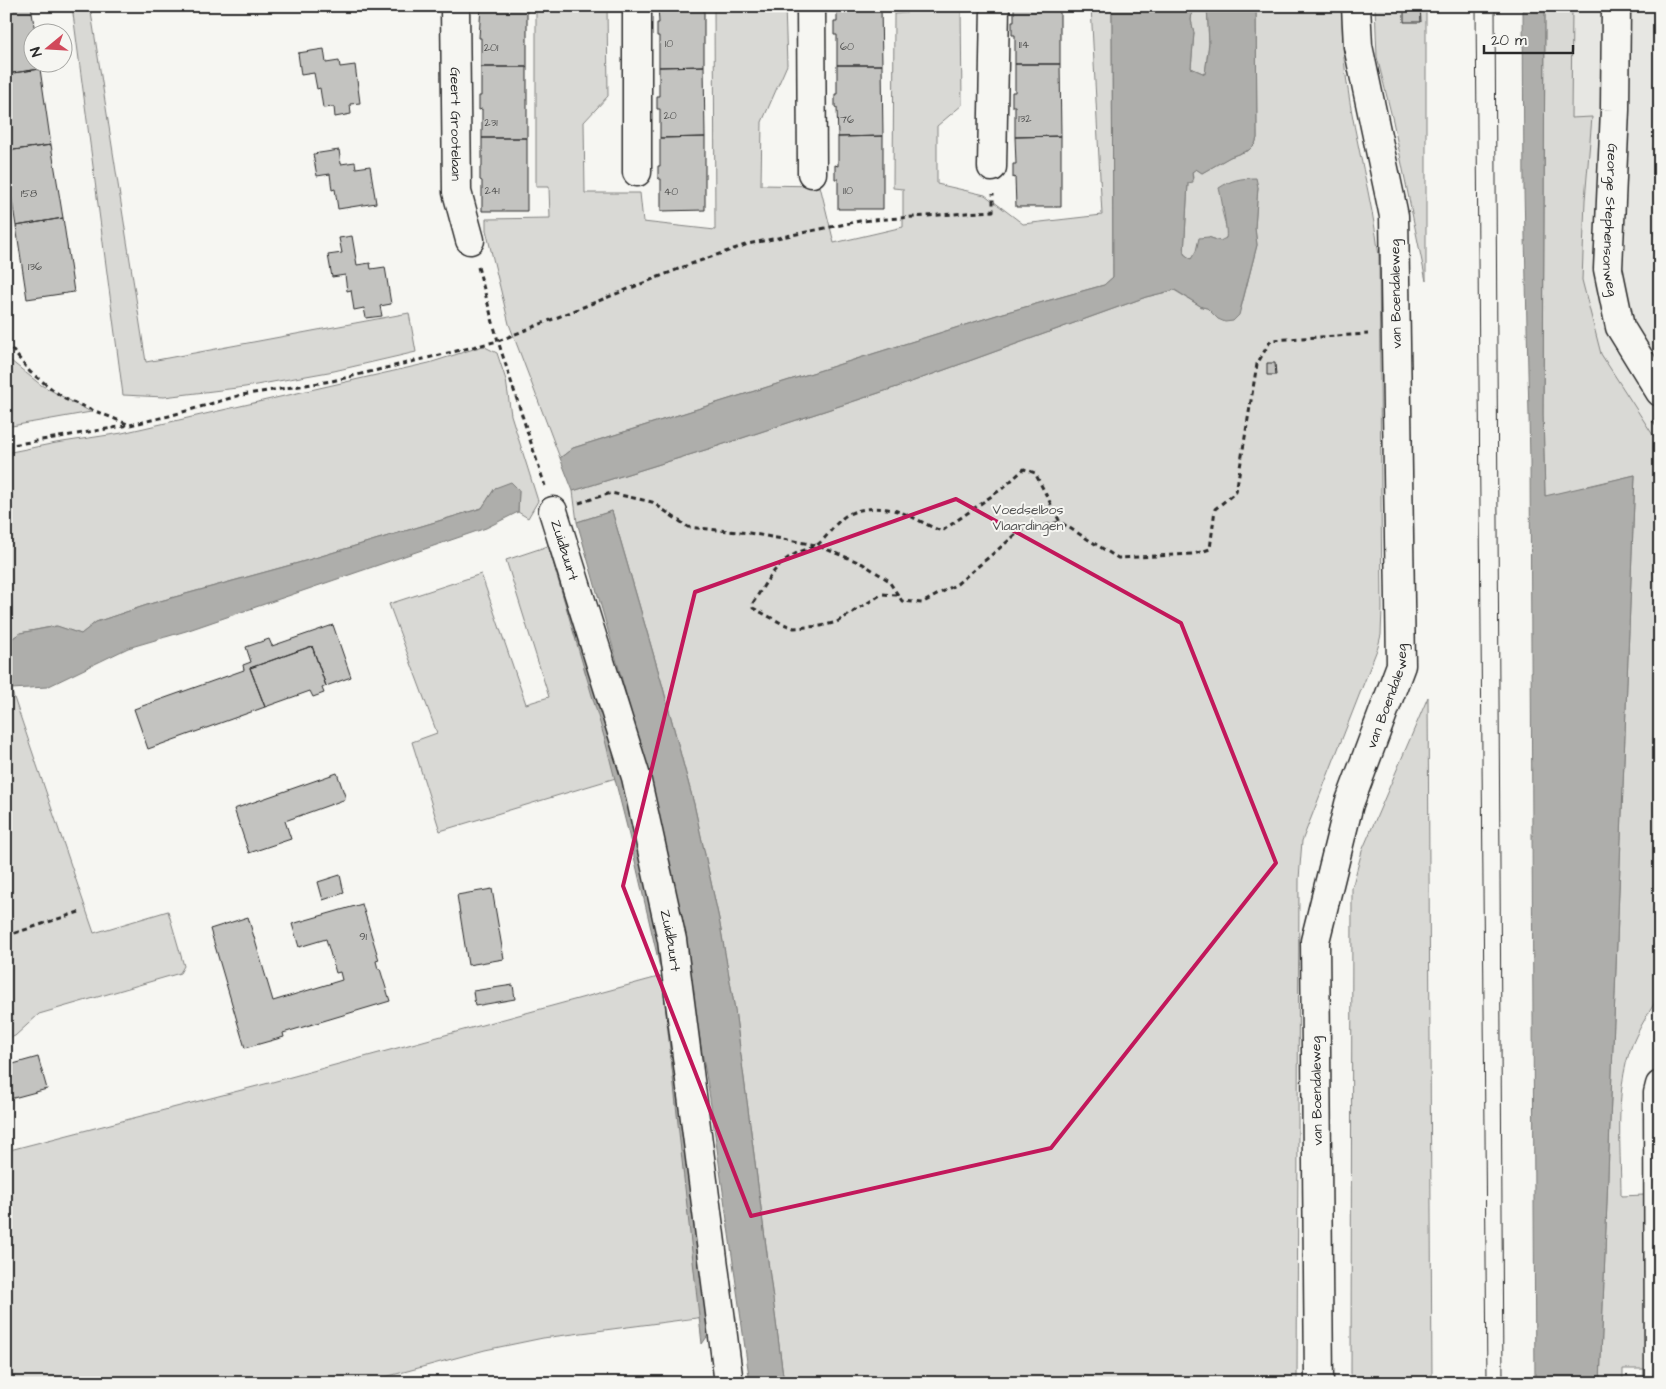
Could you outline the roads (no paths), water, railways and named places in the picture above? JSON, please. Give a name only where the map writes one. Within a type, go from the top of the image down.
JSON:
[{"type":"street","name":"Geert Grootelaan","points":[[455,6],[457,192],[470,240]]},
{"type":"street","points":[[637,6],[638,172]]},
{"type":"street","points":[[811,6],[812,173]]},
{"type":"street","points":[[992,167],[995,6]]},
{"type":"street","name":"van Boendaleweg","points":[[1319,1383],[1315,941],[1349,804],[1401,665],[1394,216],[1358,46],[1356,6]]},
{"type":"street","name":"George Stephensonweg","points":[[1616,6],[1615,110],[1608,269],[1620,327],[1660,392]]},
{"type":"street","name":"Zuidbuurt","points":[[553,511],[636,777],[672,940],[729,1383]]},
{"type":"street","points":[[1659,1383],[1658,1093],[1660,1085]]},
{"type":"tram line","points":[[1476,6],[1487,1383]]},
{"type":"tram line","points":[[1495,6],[1503,1383]]},
{"type":"park label","name":"Voedselbos Vlaardingen","points":[[1028,518]]}]
